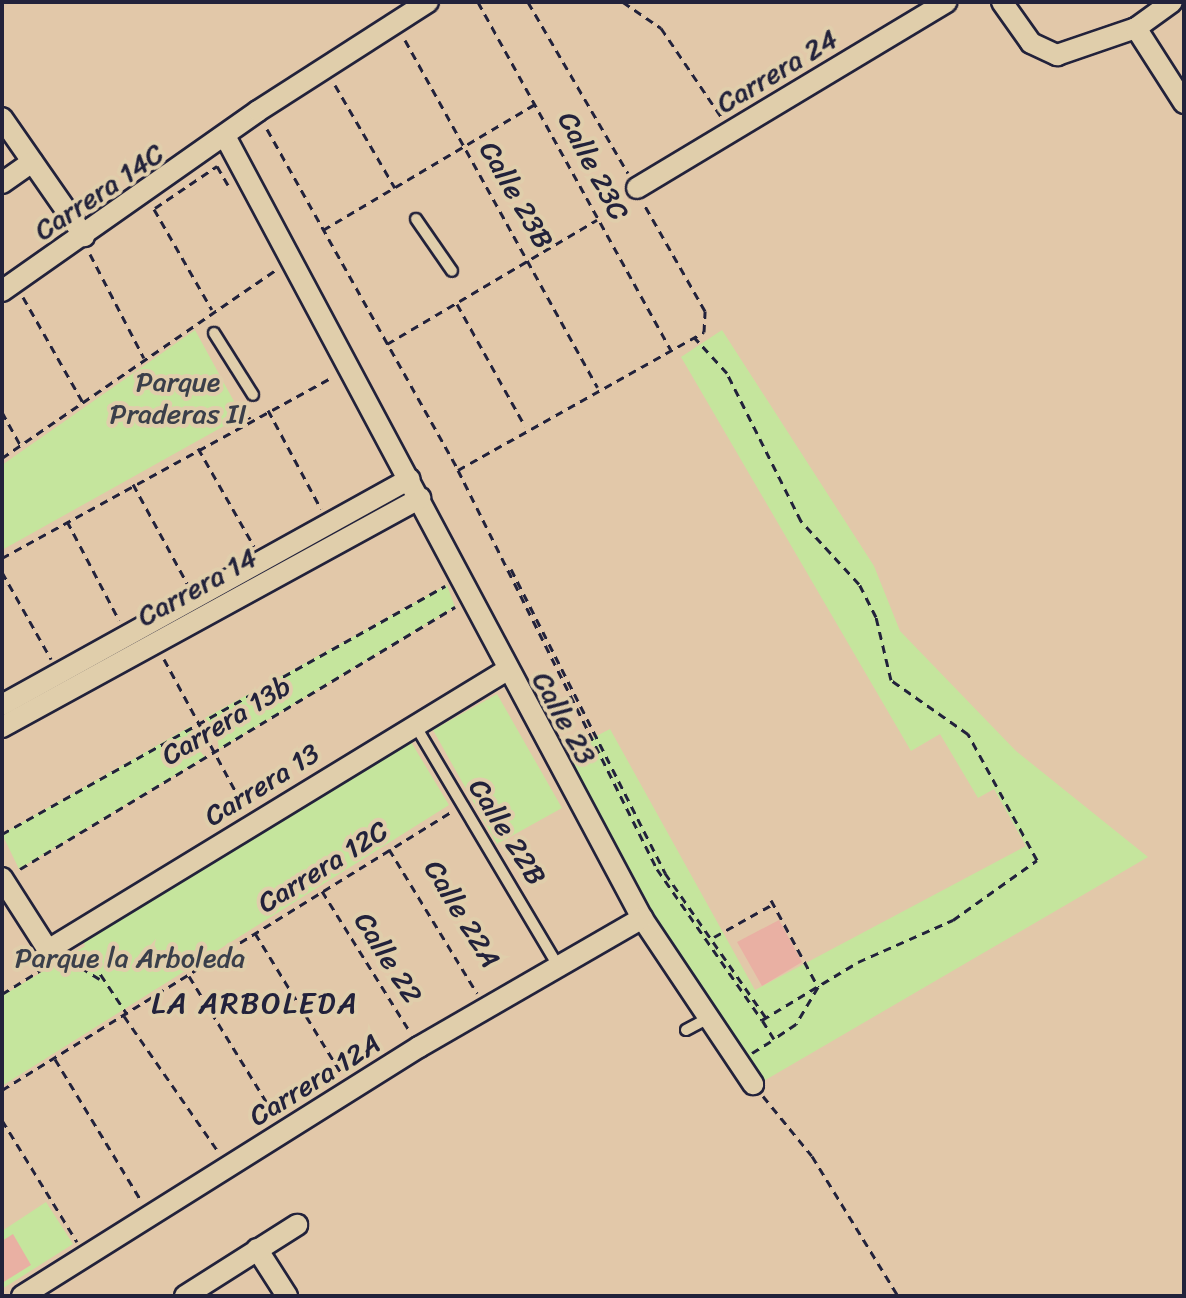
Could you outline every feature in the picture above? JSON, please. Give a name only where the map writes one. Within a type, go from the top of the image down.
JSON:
[{"type":"street","name":"Carrera 14C","points":[[2,291],[86,244],[146,194],[226,138],[258,111],[428,2]]},
{"type":"street","name":"Carrera 24","points":[[637,188],[946,2]]},
{"type":"street","points":[[1002,2],[1044,53],[1057,55],[1136,28],[1172,2]]},
{"type":"street","points":[[1136,28],[1184,103]]},
{"type":"street","points":[[2,118],[86,244]]},
{"type":"street","name":"Calle 23","points":[[226,138],[410,479],[469,599],[642,918],[735,1064],[753,1084]]},
{"type":"street","points":[[2,183],[32,162]]},
{"type":"street","name":"Carrera 14","points":[[2,705],[410,479]]},
{"type":"street","name":"Carrera 14","points":[[2,727],[420,498]]},
{"type":"street","name":"Carrera 13","points":[[54,951],[253,823],[507,670]]},
{"type":"street","points":[[2,878],[54,951]]},
{"type":"street","name":"Carrera 12A","points":[[22,1296],[419,1047],[642,918]]},
{"type":"street","points":[[189,1295],[297,1225]]},
{"type":"street","points":[[257,1249],[287,1296]]},
{"type":"lane","points":[[416,219],[452,271]]},
{"type":"lane","points":[[214,333],[253,395]]},
{"type":"lane","name":"Calle 22B","points":[[414,724],[558,966]]},
{"type":"lane","points":[[686,1030],[707,1019]]},
{"type":"path","name":"Calle 23C","points":[[478,2],[537,103],[671,350]]},
{"type":"path","points":[[458,470],[526,428],[694,337],[709,322],[637,188],[528,2]]},
{"type":"path","points":[[623,2],[661,28],[731,131]]},
{"type":"path","name":"Calle 23B","points":[[396,23],[532,261],[598,388]]},
{"type":"path","points":[[325,68],[395,188]]},
{"type":"path","points":[[323,230],[537,103]]},
{"type":"path","points":[[258,111],[458,470],[657,869],[711,938]]},
{"type":"path","points":[[146,194],[212,310]]},
{"type":"path","points":[[387,344],[599,219]]},
{"type":"path","points":[[86,244],[144,358]]},
{"type":"path","points":[[2,458],[212,310],[278,269]]},
{"type":"path","points":[[23,297],[83,403]]},
{"type":"path","points":[[457,304],[526,428]]},
{"type":"path","points":[[694,337],[727,373],[801,521],[859,584],[876,617],[891,680],[968,734],[1037,860],[953,920],[818,987],[764,1019]]},
{"type":"path","points":[[2,558],[340,373]]},
{"type":"path","points":[[268,410],[324,514]]},
{"type":"path","points":[[2,412],[21,445]]},
{"type":"path","points":[[198,448],[257,551]]},
{"type":"path","points":[[133,484],[189,587]]},
{"type":"path","points":[[67,521],[121,624],[135,617]]},
{"type":"path","points":[[511,569],[665,873],[711,938],[774,1039]]},
{"type":"path","points":[[2,572],[52,660],[66,653]]},
{"type":"path","name":"Carrera 13b","points":[[2,834],[460,579]]},
{"type":"path","points":[[175,594],[203,580]]},
{"type":"path","name":"Carrera 13b","points":[[2,878],[469,599]]},
{"type":"path","points":[[155,641],[253,823]]},
{"type":"path","name":"Carrera 12C","points":[[2,1090],[461,806]]},
{"type":"path","name":"Calle 22A","points":[[389,849],[486,1008]]},
{"type":"path","name":"Calle 22","points":[[322,891],[419,1047]]},
{"type":"path","points":[[711,938],[772,902],[818,987]]},
{"type":"path","points":[[255,933],[351,1090]]},
{"type":"path","points":[[2,994],[54,951],[81,945],[125,1015],[230,1167]]},
{"type":"path","points":[[54,951],[103,981]]},
{"type":"path","points":[[189,976],[285,1131]]},
{"type":"path","points":[[735,1064],[796,1024],[818,987]]},
{"type":"path","points":[[55,1059],[150,1215]]},
{"type":"path","points":[[753,1084],[812,1156],[898,1296]]},
{"type":"path","points":[[2,1120],[85,1256]]},
{"type":"green space","name":"Parque Praderas II","points":[[195,330],[242,416],[2,550],[2,465]]},
{"type":"green space","points":[[722,330],[874,566],[900,631],[1016,751],[1148,857],[762,1082],[652,916],[569,763],[571,749],[610,729],[755,990],[1026,846],[994,789],[978,798],[940,734],[911,751],[681,357]]},
{"type":"green space","points":[[447,585],[455,607],[219,749],[216,729],[205,718]]},
{"type":"green space","points":[[497,694],[562,808],[497,844],[433,730]]},
{"type":"green space","points":[[191,726],[193,743],[205,757],[19,869],[2,834]]},
{"type":"green space","name":"Parque la Arboleda","points":[[408,737],[449,805],[2,1086],[2,996],[85,946],[82,939]]},
{"type":"green space","points":[[46,1202],[73,1244],[2,1289],[2,1231]]},
{"type":"building","points":[[779,920],[802,962],[762,986],[737,942]]},
{"type":"building","points":[[13,1234],[31,1265],[2,1283],[2,1241]]},
{"type":"district","name":"LA ARBOLEDA","points":[[255,1003]]}]
